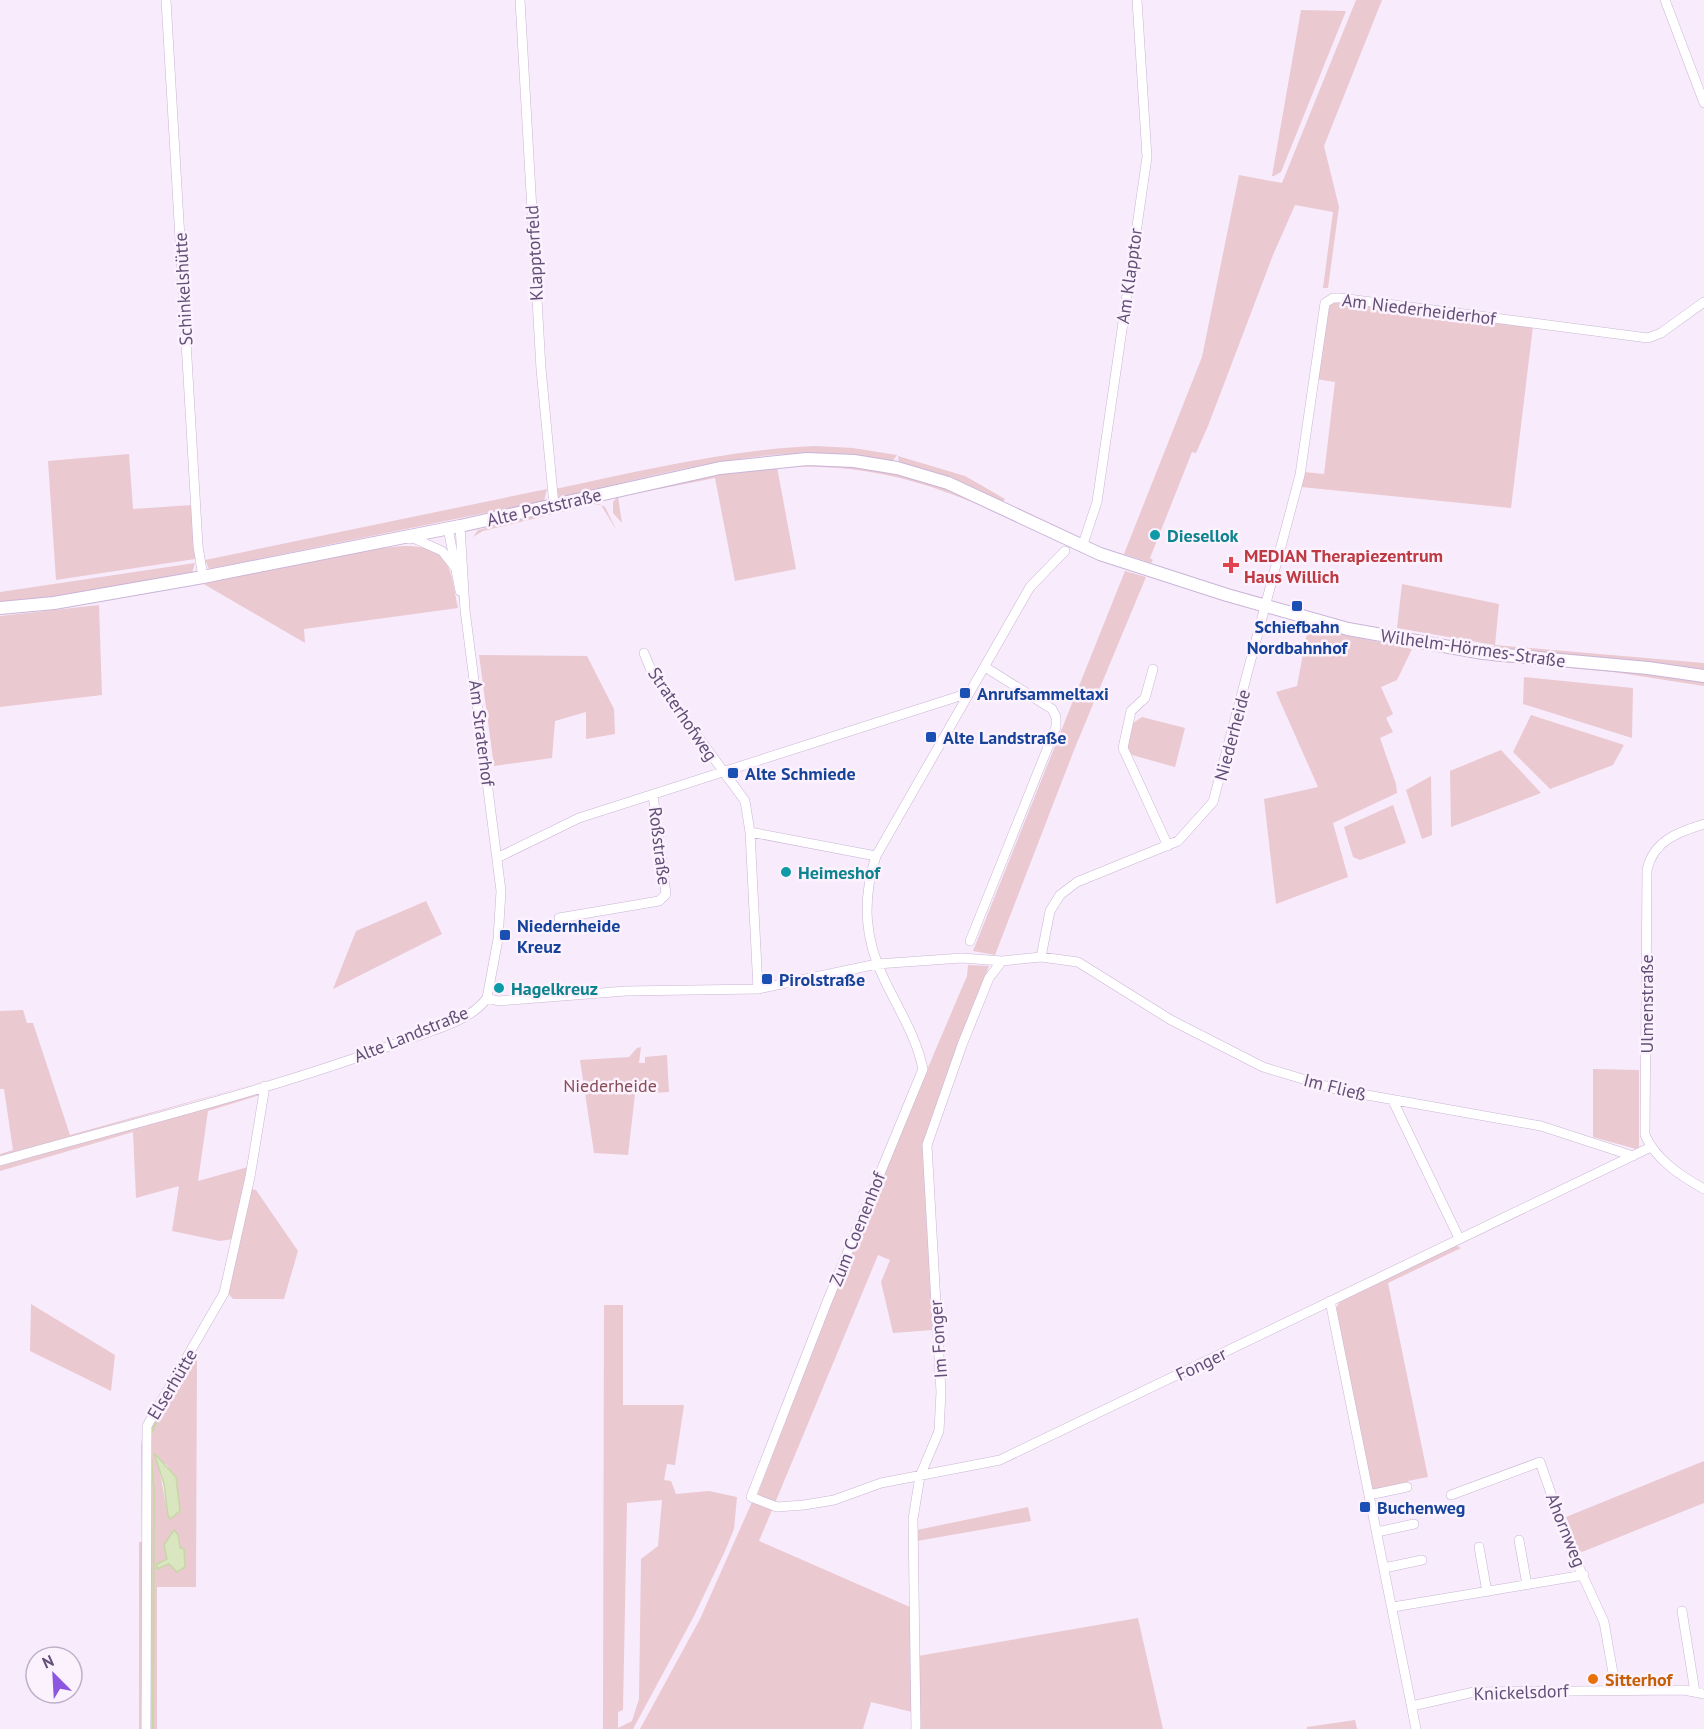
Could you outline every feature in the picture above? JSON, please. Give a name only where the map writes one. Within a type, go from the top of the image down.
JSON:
[{"type":"street","name":"Schinkelshütte","points":[[166,0],[198,546],[203,577]]},
{"type":"street","name":"Klapptorfeld","points":[[520,0],[541,369],[554,505]]},
{"type":"street","name":"Am Klapptor","points":[[1070,548],[1084,541],[1097,502],[1147,157],[1137,0]]},
{"type":"street","points":[[1665,0],[1704,103]]},
{"type":"street","name":"Am Niederheiderhof","points":[[1265,606],[1302,467],[1323,309],[1328,301],[1340,298],[1646,338],[1659,334],[1704,302]]},
{"type":"street","name":"Alte Poststraße","points":[[0,608],[54,603],[203,577],[454,527],[720,468],[807,459],[854,461],[897,468],[948,483],[1070,548]]},
{"type":"street","name":"Am Straterhof","points":[[454,527],[453,566],[465,610]]},
{"type":"street","name":"Am Straterhof","points":[[454,527],[499,857]]},
{"type":"street","points":[[379,542],[413,538],[442,551],[453,566]]},
{"type":"street","name":"Wilhelm-Hörmes-Straße","points":[[1070,548],[1358,631],[1443,648],[1648,668],[1704,676]]},
{"type":"street","points":[[877,964],[867,926],[865,901],[876,856],[1030,587],[1070,548]]},
{"type":"street","name":"Niederheide","points":[[1041,957],[1050,911],[1060,895],[1077,882],[1178,841],[1213,802],[1265,606]]},
{"type":"street","name":"Straterhofweg","points":[[644,653],[653,675],[725,772]]},
{"type":"street","points":[[970,941],[1056,727],[1056,717],[1052,709],[985,667]]},
{"type":"street","points":[[1153,669],[1145,698],[1131,711],[1123,748],[1138,786],[1168,846]]},
{"type":"street","points":[[499,857],[579,818],[969,693]]},
{"type":"street","points":[[725,772],[745,801],[750,832],[758,989]]},
{"type":"street","name":"Roßstraße","points":[[559,918],[659,902],[666,894],[653,795]]},
{"type":"street","name":"Ulmenstraße","points":[[1651,1148],[1646,1134],[1647,870],[1652,854],[1660,844],[1678,833],[1704,824]]},
{"type":"street","points":[[750,832],[876,856]]},
{"type":"street","name":"Alte Landstraße","points":[[0,1161],[265,1086],[435,1029],[463,1017],[483,1004],[487,998],[499,929],[499,857]]},
{"type":"street","points":[[487,998],[498,1001],[626,991],[758,989],[877,964],[962,958],[1002,962],[1041,957]]},
{"type":"street","name":"Im Fließ","points":[[1041,957],[1078,962],[1171,1020],[1263,1067],[1339,1090],[1541,1126],[1633,1156]]},
{"type":"street","name":"Im Fonger","points":[[916,1729],[913,1519],[920,1476],[939,1431],[942,1392],[927,1145],[989,978],[1002,962]]},
{"type":"street","name":"Zum Coenenhof","points":[[751,1497],[827,1302],[923,1069],[911,1032],[877,964]]},
{"type":"street","name":"Elserhütte","points":[[146,1729],[147,1426],[224,1293],[250,1177],[265,1086]]},
{"type":"street","points":[[1393,1101],[1459,1238]]},
{"type":"street","points":[[1633,1156],[1651,1148],[1675,1171],[1704,1189]]},
{"type":"street","name":"Fonger","points":[[751,1497],[777,1507],[804,1505],[834,1500],[881,1483],[1000,1460],[1633,1156]]},
{"type":"street","points":[[1330,1301],[1416,1729]]},
{"type":"street","name":"Ahornweg","points":[[1451,1495],[1540,1462],[1570,1548],[1604,1622],[1616,1690]]},
{"type":"street","points":[[1369,1495],[1407,1487]]},
{"type":"street","points":[[1377,1532],[1414,1524]]},
{"type":"street","points":[[1519,1540],[1527,1586]]},
{"type":"street","points":[[1479,1547],[1487,1592]]},
{"type":"street","points":[[1384,1568],[1422,1560]]},
{"type":"street","points":[[1393,1607],[1584,1575]]},
{"type":"street","points":[[1682,1611],[1700,1693]]},
{"type":"street","name":"Knickelsdorf","points":[[1412,1706],[1474,1692],[1616,1690],[1700,1693]]},
{"type":"green space","points":[[1356,0],[1382,0],[1324,146],[1339,207],[1328,288],[1323,288],[1333,212],[1295,205],[1273,255],[1208,426],[1196,453],[1192,452],[1150,558],[1153,560],[1151,563],[1124,554],[1202,357],[1239,175],[1282,183]]},
{"type":"green space","points":[[1301,10],[1346,11],[1281,172],[1272,176]]},
{"type":"green space","points":[[1332,300],[1533,326],[1511,508],[1301,487],[1304,472],[1324,474],[1335,382],[1316,379],[1326,304]]},
{"type":"green space","points":[[814,446],[853,448],[897,455],[892,462],[814,454],[760,456],[673,471],[559,497],[555,489],[716,457]]},
{"type":"green space","points":[[129,454],[133,509],[192,505],[195,559],[56,580],[48,461]]},
{"type":"green space","points":[[898,456],[965,476],[1005,499],[1003,502],[899,463]]},
{"type":"green space","points":[[832,464],[872,469],[937,484],[977,501],[1042,534],[944,492],[883,474],[850,469],[777,467],[796,569],[735,581],[715,478],[618,497],[622,523],[613,513],[613,502],[620,494],[728,472],[772,466]]},
{"type":"green space","points":[[547,489],[544,501],[209,569],[205,560]]},
{"type":"green space","points":[[593,501],[601,505],[594,504],[483,531],[473,537],[478,530]]},
{"type":"green space","points":[[601,505],[605,507],[617,531]]},
{"type":"green space","points":[[403,546],[431,550],[446,562],[453,581],[458,608],[304,629],[305,643],[202,583],[362,550]]},
{"type":"green space","points":[[195,563],[192,573],[87,593],[0,604],[0,592]]},
{"type":"green space","points":[[1125,571],[1146,577],[1074,750],[995,955],[973,951]]},
{"type":"green space","points":[[1402,584],[1499,604],[1495,645],[1704,663],[1704,671],[1493,650],[1494,645],[1397,628]]},
{"type":"green space","points":[[99,605],[102,695],[0,707],[0,616]]},
{"type":"green space","points":[[1308,627],[1412,649],[1397,680],[1381,687],[1393,714],[1386,718],[1393,732],[1380,738],[1397,793],[1333,823],[1348,877],[1276,904],[1264,799],[1318,787],[1276,692],[1297,686]]},
{"type":"green space","points":[[479,655],[587,656],[614,709],[615,734],[586,739],[586,712],[555,721],[552,758],[494,766]]},
{"type":"green space","points":[[1491,659],[1676,677],[1704,682],[1704,686],[1613,672],[1491,661]]},
{"type":"green space","points":[[1524,677],[1633,688],[1632,738],[1523,704]]},
{"type":"green space","points":[[1531,715],[1624,745],[1613,765],[1550,789],[1513,752]]},
{"type":"green space","points":[[1142,717],[1185,728],[1175,767],[1132,755],[1126,746],[1133,723]]},
{"type":"green space","points":[[1501,750],[1541,793],[1451,827],[1450,771]]},
{"type":"green space","points":[[1431,776],[1432,835],[1422,839],[1406,790]]},
{"type":"green space","points":[[1393,805],[1406,843],[1360,860],[1353,857],[1344,827]]},
{"type":"green space","points":[[426,901],[442,934],[333,989],[356,931]]},
{"type":"green space","points":[[968,965],[989,966],[923,1146],[933,1330],[893,1333],[881,1282],[890,1260],[878,1255],[775,1503],[757,1496],[855,1239],[967,976]]},
{"type":"green space","points":[[23,1010],[27,1023],[33,1023],[70,1135],[272,1079],[0,1157],[0,1154],[13,1150],[4,1089],[0,1089],[0,1011]]},
{"type":"green space","name":"Niederheide","points":[[641,1047],[639,1063],[645,1063],[645,1057],[667,1055],[669,1092],[635,1094],[628,1155],[594,1153],[580,1060],[629,1057]]},
{"type":"green space","points":[[1593,1069],[1639,1070],[1639,1147],[1636,1149],[1593,1137]]},
{"type":"green space","points":[[253,1093],[260,1095],[208,1111],[198,1181],[248,1167],[233,1239],[220,1241],[172,1231],[179,1186],[136,1198],[133,1132],[0,1171],[0,1166]]},
{"type":"green space","points":[[251,1189],[256,1190],[298,1251],[284,1299],[233,1299],[228,1293]]},
{"type":"green space","points":[[1455,1245],[1461,1248],[1388,1283],[1428,1477],[1408,1481],[1409,1485],[1376,1492],[1372,1489],[1335,1310],[1340,1301]]},
{"type":"green space","points":[[31,1304],[115,1355],[111,1391],[30,1351]]},
{"type":"green space","points":[[604,1305],[623,1305],[623,1405],[684,1405],[675,1465],[667,1464],[664,1480],[671,1481],[676,1494],[709,1491],[737,1497],[734,1529],[725,1551],[694,1616],[633,1729],[603,1729]],"holes":[[[662,1500],[658,1546],[641,1559],[639,1699],[632,1721],[618,1728],[618,1712],[623,1710],[627,1503]]]},
{"type":"green space","points":[[197,1356],[196,1587],[157,1587],[157,1729],[150,1729],[150,1433],[154,1420],[161,1417]],"holes":[[[158,1463],[166,1464],[175,1478],[178,1489],[168,1515]]]},
{"type":"green space","points":[[143,1433],[142,1729],[139,1729],[139,1542],[142,1542],[141,1445]]},
{"type":"green space","points":[[1704,1461],[1704,1503],[1582,1552],[1578,1550],[1566,1517]]},
{"type":"green space","points":[[752,1502],[772,1510],[759,1541],[910,1607],[912,1712],[871,1702],[863,1729],[640,1729],[700,1619]]},
{"type":"green space","points":[[1028,1507],[1031,1521],[917,1541],[917,1530]]},
{"type":"green space","points":[[1138,1618],[1163,1729],[921,1729],[918,1656]]},
{"type":"green space","points":[[1355,1720],[1357,1729],[1307,1729],[1307,1727]]},
{"type":"shaded area","points":[[154,1453],[176,1477],[180,1511],[170,1519],[164,1484]]},
{"type":"shaded area","points":[[174,1530],[178,1535],[180,1548],[184,1549],[185,1567],[177,1572],[169,1564],[157,1569],[157,1564],[167,1559],[164,1545]]},
{"type":"waterway","points":[[151,1434],[156,1423]]},
{"type":"waterway","points":[[151,1458],[154,1491],[153,1729]]},
{"type":"place","name":"Diesellok","points":[[1155,535]]},
{"type":"place","name":"MEDIAN Therapiezentrum Haus Willich","points":[[1231,565]]},
{"type":"place","name":"Schiefbahn Nordbahnhof","points":[[1297,606]]},
{"type":"place","name":"Anrufsammeltaxi","points":[[965,693]]},
{"type":"place","name":"Alte Landstraße","points":[[931,737]]},
{"type":"place","name":"Alte Schmiede","points":[[733,773]]},
{"type":"place","name":"Heimeshof","points":[[786,872]]},
{"type":"place","name":"Niedernheide Kreuz","points":[[505,935]]},
{"type":"place","name":"Pirolstraße","points":[[767,979]]},
{"type":"place","name":"Hagelkreuz","points":[[499,988]]},
{"type":"place","name":"Buchenweg","points":[[1365,1507]]},
{"type":"place","name":"Sitterhof","points":[[1593,1679]]}]
